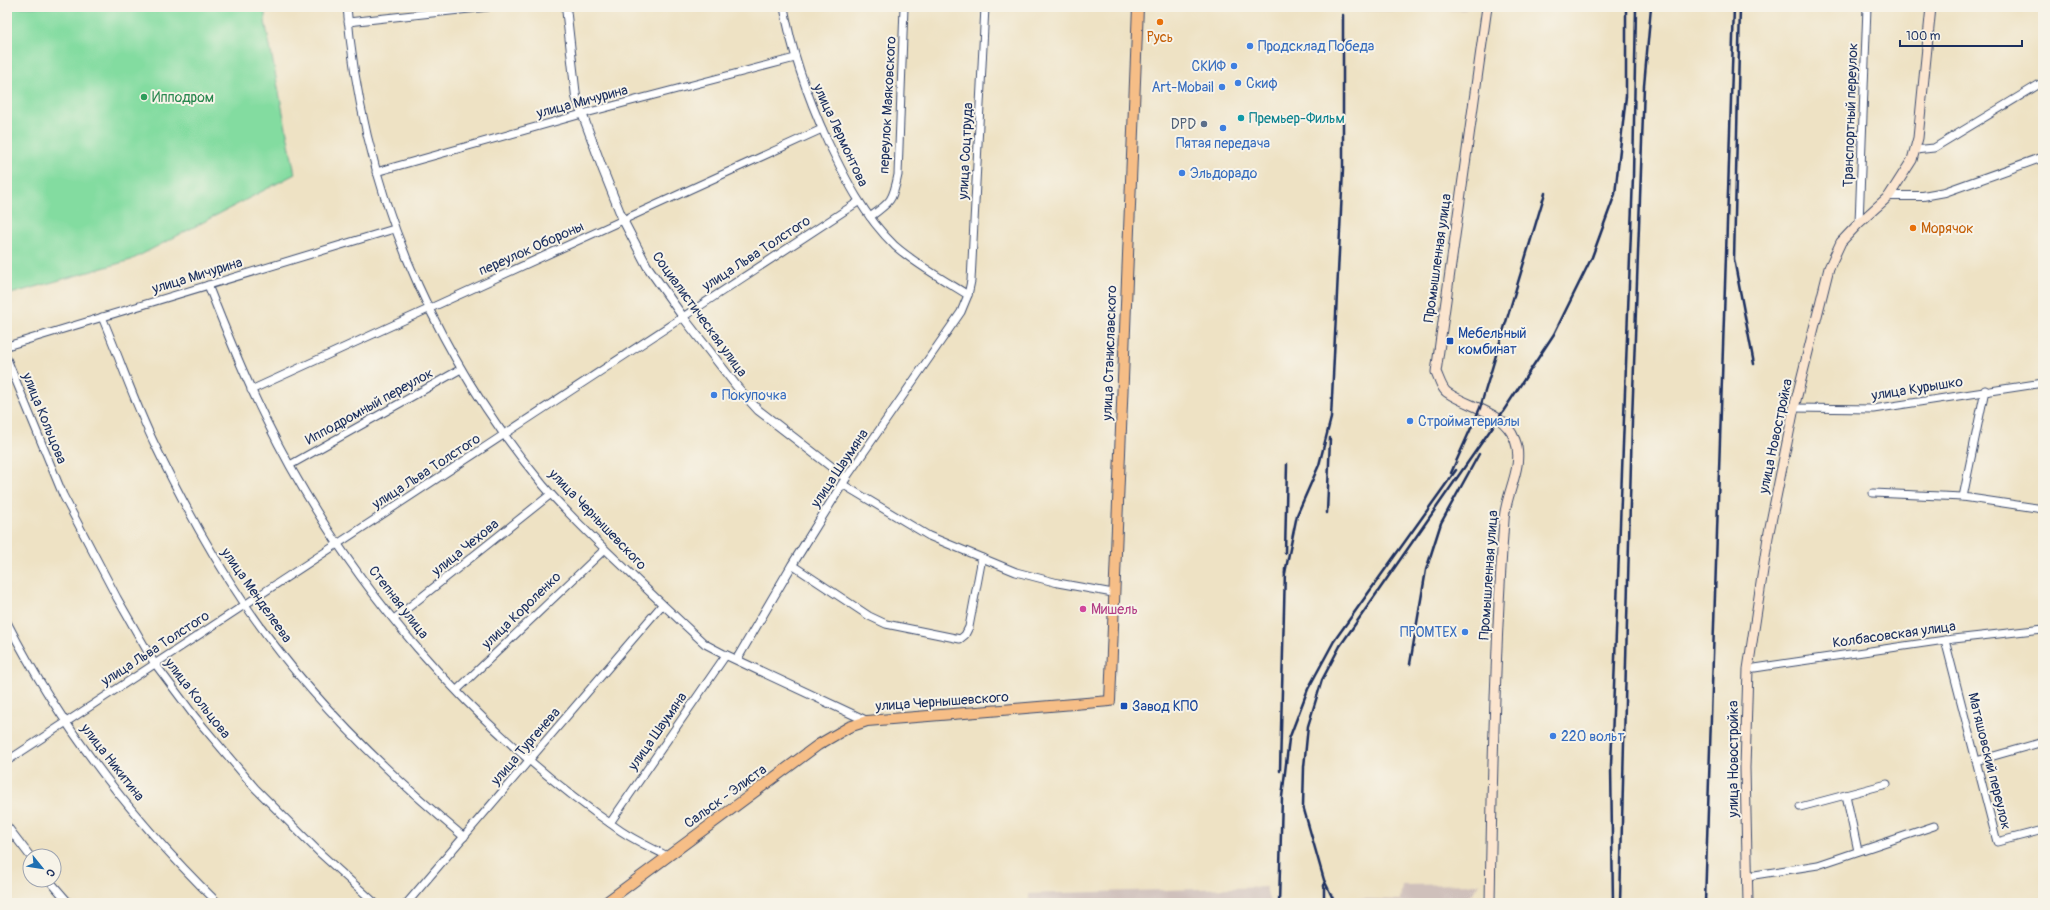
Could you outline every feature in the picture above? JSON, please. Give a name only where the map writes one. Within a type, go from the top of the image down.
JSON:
[{"type":"main road","name":"улица Станиславского","points":[[1110,701],[1113,593],[1138,7]]},
{"type":"main road","name":"Промышленная улица","points":[[1487,7],[1436,372],[1446,392],[1480,408],[1498,419],[1508,428],[1515,439],[1518,451],[1504,516],[1499,584],[1490,903]]},
{"type":"main road","name":"улица Новостройка","points":[[1748,903],[1744,768],[1748,669],[1768,537],[1794,408],[1829,268],[1841,242],[1859,223],[1889,196],[1912,160],[1918,138],[1930,7]]},
{"type":"main road","name":"улица Чернышевского","points":[[867,721],[1110,701]]},
{"type":"main road","name":"Сальск - Элиста","points":[[605,903],[818,745],[849,727],[867,721]]},
{"type":"street","name":"улица Чернышевского","points":[[347,7],[362,113],[376,172],[394,229],[428,308],[461,369],[504,435],[551,494],[604,550],[705,644],[867,721]]},
{"type":"street","points":[[348,22],[488,7]]},
{"type":"street","name":"Социалистическая улица","points":[[566,7],[576,97],[623,220],[647,266],[683,317],[738,388],[758,410],[844,481],[930,536],[1016,572],[1058,583],[1113,593]]},
{"type":"street","name":"улица Лермонтова","points":[[784,7],[795,58],[822,129],[846,181],[858,202],[896,246],[929,270],[968,295]]},
{"type":"street","name":"переулок Маяковского","points":[[870,217],[885,206],[893,197],[898,175],[904,7]]},
{"type":"street","name":"улица Соцтруда","points":[[968,295],[971,281],[985,7]]},
{"type":"street","name":"Транспортный переулок","points":[[1859,223],[1867,7]]},
{"type":"street","name":"улица Мичурина","points":[[376,172],[582,114],[795,58]]},
{"type":"street","points":[[1915,150],[1934,148],[2043,82]]},
{"type":"street","name":"переулок Обороны","points":[[251,390],[822,129]]},
{"type":"street","points":[[1889,196],[1923,196],[1945,192],[2043,157]]},
{"type":"street","name":"улица Льва Толстого","points":[[7,761],[858,202]]},
{"type":"street","name":"улица Мичурина","points":[[7,346],[394,229]]},
{"type":"street","name":"Степная улица","points":[[208,285],[251,390],[290,465],[338,544],[394,619],[457,690],[530,760],[610,823],[623,832],[667,856]]},
{"type":"street","name":"улица Шаумяна","points":[[737,659],[792,565],[844,481],[961,312],[968,295]]},
{"type":"street","name":"улица Менделеева","points":[[102,317],[154,444],[205,542],[245,605],[287,660],[337,719],[397,779],[464,837]]},
{"type":"street","name":"улица Кольцова","points":[[7,359],[63,495],[117,598],[155,664],[195,716],[255,788],[321,854],[375,903]]},
{"type":"street","name":"Ипподромный переулок","points":[[290,465],[461,369]]},
{"type":"street","name":"улица Курышко","points":[[1794,408],[1873,409],[1985,390],[2043,383]]},
{"type":"street","points":[[1963,497],[1985,390]]},
{"type":"street","points":[[1873,493],[1963,497],[2043,509]]},
{"type":"street","name":"улица Чехова","points":[[394,619],[551,494]]},
{"type":"street","name":"улица Короленко","points":[[457,690],[604,550]]},
{"type":"street","points":[[792,565],[869,616],[886,624],[960,639],[965,635],[970,627],[982,558]]},
{"type":"street","name":"улица Тургенева","points":[[408,903],[662,605]]},
{"type":"street","name":"улица Никитина","points":[[7,622],[25,657],[66,722],[140,819],[218,903]]},
{"type":"street","name":"Колбасовская улица","points":[[1748,669],[1945,640],[2043,628]]},
{"type":"street","name":"Матяшовский переулок","points":[[1945,640],[1997,842],[2043,830]]},
{"type":"street","name":"улица Шаумяна","points":[[610,823],[726,655]]},
{"type":"street","points":[[1976,761],[2043,742]]},
{"type":"street","points":[[1800,807],[1887,784]]},
{"type":"street","points":[[1846,795],[1858,851]]},
{"type":"street","points":[[7,826],[24,848]]},
{"type":"street","points":[[1748,876],[1818,865],[1934,826]]},
{"type":"street","points":[[56,888],[69,903]]},
{"type":"shaded area","points":[[1331,7],[1466,7],[1466,10],[1331,11]]},
{"type":"shaded area","points":[[1480,884],[1468,899],[1468,903],[1330,903],[1340,898],[1400,900],[1402,885]]},
{"type":"shaded area","points":[[1266,887],[1270,903],[1029,903],[1029,894]]},
{"type":"green space","name":"Ипподром","points":[[7,7],[265,7],[265,21],[295,174],[131,260],[7,295]]},
{"type":"railway","points":[[1335,903],[1324,880],[1303,806],[1304,767],[1308,726],[1322,680],[1340,646],[1498,419],[1554,334],[1592,257],[1615,194],[1626,96],[1626,7]]},
{"type":"railway","points":[[1613,903],[1611,766],[1633,177],[1636,7]]},
{"type":"railway","points":[[1620,903],[1632,421],[1644,86],[1651,7]]},
{"type":"railway","points":[[1705,903],[1734,7]]},
{"type":"railway","points":[[1740,7],[1734,259],[1754,364]]},
{"type":"railway","points":[[1285,573],[1297,515],[1319,465],[1331,418],[1343,169],[1343,15]]},
{"type":"railway","points":[[1451,473],[1480,408],[1545,193]]},
{"type":"railway","points":[[1327,513],[1330,438]]},
{"type":"railway","points":[[1410,664],[1426,570],[1441,523],[1479,454]]},
{"type":"railway","points":[[1285,553],[1287,464]]},
{"type":"railway","points":[[1279,903],[1282,797],[1289,739],[1308,689],[1334,641],[1456,470]]},
{"type":"railway","points":[[1280,771],[1285,569]]},
{"type":"railway","points":[[1324,883],[1324,903]]},
{"type":"place","name":"Русь","points":[[1160,22]]},
{"type":"place","name":"Продсклад Победа","points":[[1250,46]]},
{"type":"place","name":"СКИФ","points":[[1234,66]]},
{"type":"place","name":"Скиф","points":[[1238,83]]},
{"type":"place","name":"Art-Mobail","points":[[1222,87]]},
{"type":"place","name":"Ипподром","points":[[144,97]]},
{"type":"place","name":"Премьер-Фильм","points":[[1241,118]]},
{"type":"place","name":"DPD","points":[[1204,124]]},
{"type":"place","name":"Пятая передача","points":[[1223,128]]},
{"type":"place","name":"Эльдорадо","points":[[1182,173]]},
{"type":"place","name":"Морячок","points":[[1913,228]]},
{"type":"place","name":"Мебельный комбинат","points":[[1450,341]]},
{"type":"place","name":"Покупочка","points":[[714,395]]},
{"type":"place","name":"Стройматериалы","points":[[1410,421]]},
{"type":"place","name":"Мишель","points":[[1083,609]]},
{"type":"place","name":"ПРОМТЕХ","points":[[1465,632]]},
{"type":"place","name":"Завод КПО","points":[[1124,706]]},
{"type":"place","name":"220 вольт","points":[[1553,736]]}]
